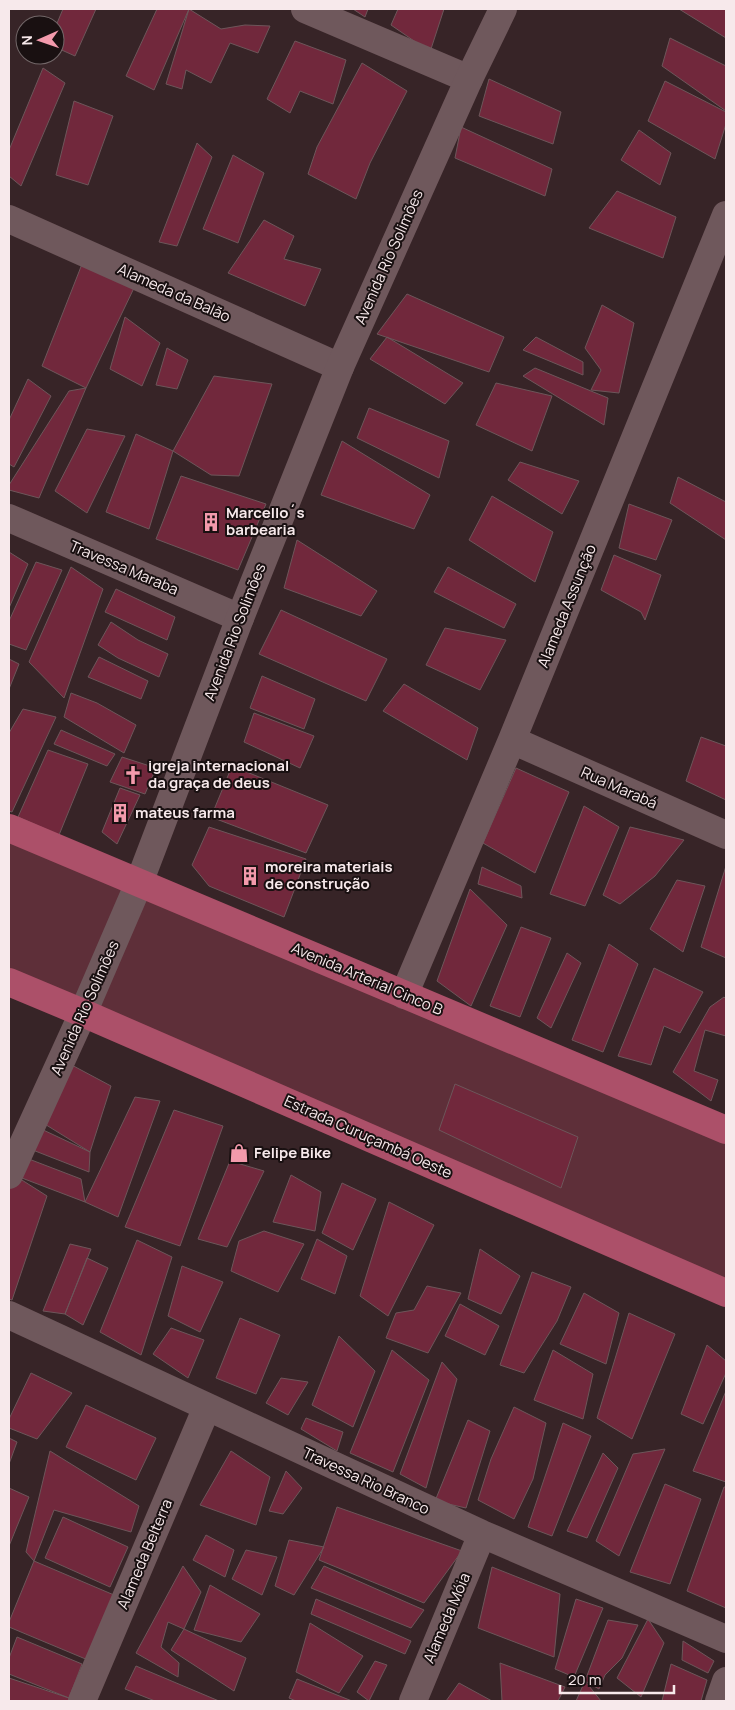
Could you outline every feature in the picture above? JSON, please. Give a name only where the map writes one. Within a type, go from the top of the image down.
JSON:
[{"type":"main road","name":"Avenida Arterial Cinco B","points":[[9,828],[726,1130]]},
{"type":"main road","name":"Estrada Curuçambá Oeste","points":[[9,982],[726,1294]]},
{"type":"street","points":[[305,9],[469,79]]},
{"type":"street","name":"Avenida Rio Solimões","points":[[9,1174],[140,883],[240,618],[340,367],[469,79],[503,9]]},
{"type":"street","name":"Alameda Assunção","points":[[404,995],[512,740],[726,215]]},
{"type":"street","name":"Alameda da Balão","points":[[9,219],[340,367]]},
{"type":"street","name":"Travessa Maraba","points":[[9,518],[240,618]]},
{"type":"street","name":"Rua Marabá","points":[[512,740],[726,835]]},
{"type":"street","name":"Travessa Rio Branco","points":[[9,1315],[482,1534],[726,1639]]},
{"type":"street","name":"Alameda Belterra","points":[[82,1701],[207,1407]]},
{"type":"street","name":"Alameda Móia","points":[[413,1701],[482,1534]]},
{"type":"street","points":[[719,1701],[726,1682]]},
{"type":"shaded area","points":[[9,829],[726,1130],[726,1293],[9,982]]},
{"type":"building","points":[[63,9],[96,9],[75,56],[65,52],[65,15],[60,15]]},
{"type":"building","points":[[157,9],[189,9],[154,90],[126,76]]},
{"type":"building","points":[[189,9],[221,29],[245,25],[270,26],[258,53],[230,43],[211,83],[186,70],[182,89],[166,84]]},
{"type":"building","points":[[353,9],[368,9],[365,17]]},
{"type":"building","points":[[398,9],[444,9],[430,52],[391,25]]},
{"type":"building","points":[[679,9],[726,9],[726,38]]},
{"type":"building","points":[[670,38],[726,66],[726,111],[662,66]]},
{"type":"building","points":[[295,41],[346,60],[333,104],[300,91],[290,113],[267,99]]},
{"type":"building","points":[[362,63],[407,91],[370,163],[356,199],[308,174],[317,147]]},
{"type":"building","points":[[43,68],[65,83],[21,186],[9,176],[9,150]]},
{"type":"building","points":[[489,79],[561,112],[553,144],[479,116]]},
{"type":"building","points":[[665,81],[726,112],[726,124],[715,159],[648,121]]},
{"type":"building","points":[[74,101],[113,116],[88,185],[56,175]]},
{"type":"building","points":[[461,127],[552,169],[545,196],[455,158]]},
{"type":"building","points":[[639,130],[671,153],[660,185],[621,160]]},
{"type":"building","points":[[197,143],[212,157],[177,246],[159,242]]},
{"type":"building","points":[[233,155],[264,173],[238,243],[203,229]]},
{"type":"building","points":[[617,191],[676,217],[663,258],[589,228]]},
{"type":"building","points":[[264,220],[294,236],[284,259],[321,269],[305,306],[228,273]]},
{"type":"building","points":[[84,259],[134,288],[86,388],[42,366]]},
{"type":"building","points":[[407,294],[504,337],[489,372],[377,334]]},
{"type":"building","points":[[602,305],[634,323],[619,393],[591,390],[601,370],[585,348]]},
{"type":"building","points":[[125,317],[160,343],[142,386],[110,369]]},
{"type":"building","points":[[387,337],[463,383],[445,404],[370,359]]},
{"type":"building","points":[[536,337],[583,362],[583,375],[523,350]]},
{"type":"building","points":[[167,348],[188,360],[177,389],[156,385]]},
{"type":"building","points":[[535,368],[608,398],[604,425],[523,376]]},
{"type":"building","points":[[214,376],[272,384],[239,476],[211,475],[173,451]]},
{"type":"building","points":[[28,379],[51,396],[14,467],[9,464],[9,420]]},
{"type":"building","points":[[496,383],[552,396],[532,451],[476,425]]},
{"type":"building","points":[[86,388],[39,498],[9,490],[9,485],[69,391]]},
{"type":"building","points":[[369,408],[449,441],[439,478],[357,438]]},
{"type":"building","points":[[87,429],[125,436],[87,513],[55,491]]},
{"type":"building","points":[[136,434],[173,451],[149,529],[106,512]]},
{"type":"building","points":[[342,441],[430,495],[414,529],[321,495]]},
{"type":"building","points":[[520,462],[579,481],[562,514],[508,480]]},
{"type":"building","name":"Marcello´s barbearia","points":[[181,476],[266,504],[238,570],[156,539]]},
{"type":"building","points":[[678,477],[726,502],[726,540],[670,503]]},
{"type":"building","points":[[492,496],[553,532],[535,582],[469,540]]},
{"type":"building","points":[[629,504],[672,520],[656,560],[619,548]]},
{"type":"building","points":[[297,540],[377,591],[361,616],[284,588]]},
{"type":"building","points":[[9,552],[28,564],[9,608]]},
{"type":"building","points":[[614,555],[661,575],[645,620],[641,612],[601,590]]},
{"type":"building","points":[[36,562],[62,570],[26,650],[9,644],[9,621]]},
{"type":"building","points":[[71,567],[103,589],[64,698],[29,662]]},
{"type":"building","points":[[448,567],[516,604],[504,628],[434,592]]},
{"type":"building","points":[[116,589],[175,617],[167,640],[105,612]]},
{"type":"building","points":[[281,610],[387,659],[366,701],[259,654]]},
{"type":"building","points":[[111,622],[138,640],[168,654],[159,677],[118,658],[98,645]]},
{"type":"building","points":[[445,628],[506,640],[480,690],[426,665]]},
{"type":"building","points":[[99,657],[148,681],[141,699],[88,677]]},
{"type":"building","points":[[9,659],[19,664],[9,689]]},
{"type":"building","points":[[262,676],[315,699],[304,729],[250,708]]},
{"type":"building","points":[[404,684],[478,728],[467,760],[383,711]]},
{"type":"building","points":[[71,693],[97,703],[136,725],[124,753],[64,717]]},
{"type":"building","points":[[23,709],[56,717],[12,812],[9,811],[9,733]]},
{"type":"building","points":[[254,713],[314,736],[300,768],[244,742]]},
{"type":"building","points":[[61,730],[115,754],[107,766],[54,744]]},
{"type":"building","points":[[701,737],[726,746],[726,800],[686,781]]},
{"type":"building","points":[[48,750],[88,764],[59,835],[18,817]]},
{"type":"building","name":"igreja internacional da graça de deus","points":[[122,757],[156,768],[145,794],[110,782]]},
{"type":"building","points":[[232,766],[328,805],[306,853],[211,817]]},
{"type":"building","points":[[516,768],[569,792],[535,873],[483,843]]},
{"type":"building","name":"mateus farma","points":[[120,788],[140,795],[117,844],[102,832]]},
{"type":"building","points":[[584,806],[619,827],[585,906],[550,894]]},
{"type":"building","name":"moreira materiais de construção","points":[[209,827],[306,859],[284,917],[209,886],[192,865]]},
{"type":"building","points":[[630,827],[684,840],[655,876],[620,904],[603,895]]},
{"type":"building","points":[[726,866],[726,958],[701,947]]},
{"type":"building","points":[[482,867],[521,886],[522,898],[478,884]]},
{"type":"building","points":[[677,880],[705,886],[683,952],[650,929]]},
{"type":"building","points":[[470,889],[507,925],[471,1006],[437,981]]},
{"type":"building","points":[[521,927],[551,938],[520,1017],[490,1006]]},
{"type":"building","points":[[609,944],[638,964],[603,1052],[572,1040]]},
{"type":"building","points":[[567,953],[581,963],[551,1028],[537,1018]]},
{"type":"building","points":[[654,968],[703,992],[680,1033],[664,1026],[651,1065],[618,1056]]},
{"type":"building","points":[[724,997],[726,999],[726,1036],[705,1030],[694,1071],[718,1080],[711,1101],[673,1072],[710,1007]]},
{"type":"building","points":[[66,1062],[111,1086],[90,1152],[43,1123]]},
{"type":"building","points":[[455,1084],[578,1137],[561,1188],[439,1130]]},
{"type":"building","points":[[135,1097],[160,1101],[118,1217],[85,1202]]},
{"type":"building","points":[[174,1110],[223,1126],[180,1246],[125,1227]]},
{"type":"building","points":[[39,1128],[90,1152],[89,1172],[25,1147]]},
{"type":"building","points":[[21,1156],[81,1179],[85,1202],[14,1175]]},
{"type":"building","points":[[230,1161],[264,1171],[227,1247],[198,1239]]},
{"type":"building","points":[[14,1175],[47,1196],[12,1300],[9,1299],[9,1190]]},
{"type":"building","points":[[291,1175],[321,1192],[315,1231],[273,1222]]},
{"type":"building","points":[[342,1183],[376,1199],[353,1250],[322,1233]]},
{"type":"building","points":[[389,1202],[434,1225],[388,1316],[360,1296]]},
{"type":"building","points":[[264,1231],[304,1244],[278,1292],[231,1271],[239,1241]]},
{"type":"building","points":[[317,1239],[347,1256],[335,1294],[301,1279]]},
{"type":"building","points":[[137,1240],[172,1257],[141,1355],[100,1332]]},
{"type":"building","points":[[70,1244],[91,1249],[65,1314],[43,1311]]},
{"type":"building","points":[[480,1249],[520,1276],[501,1314],[468,1299]]},
{"type":"building","points":[[87,1258],[108,1268],[83,1325],[65,1314]]},
{"type":"building","points":[[182,1266],[223,1282],[200,1332],[168,1316]]},
{"type":"building","points":[[532,1272],[571,1287],[557,1321],[524,1373],[500,1365]]},
{"type":"building","points":[[427,1286],[461,1293],[428,1353],[386,1338],[396,1313],[414,1310]]},
{"type":"building","points":[[584,1293],[619,1313],[606,1364],[560,1344]]},
{"type":"building","points":[[460,1304],[499,1326],[485,1355],[445,1336]]},
{"type":"building","points":[[629,1313],[675,1334],[632,1439],[597,1418]]},
{"type":"building","points":[[240,1318],[280,1335],[256,1394],[216,1378]]},
{"type":"building","points":[[171,1328],[204,1340],[188,1378],[153,1354]]},
{"type":"building","points":[[339,1336],[375,1371],[353,1427],[312,1405]]},
{"type":"building","points":[[707,1345],[726,1361],[726,1373],[703,1424],[681,1414]]},
{"type":"building","points":[[392,1350],[429,1380],[393,1472],[350,1453]]},
{"type":"building","points":[[553,1350],[593,1374],[583,1419],[534,1400]]},
{"type":"building","points":[[442,1362],[457,1379],[426,1488],[400,1474]]},
{"type":"building","points":[[31,1373],[72,1393],[37,1439],[9,1428],[9,1419]]},
{"type":"building","points":[[281,1378],[308,1382],[288,1415],[266,1403]]},
{"type":"building","points":[[726,1391],[726,1482],[693,1471]]},
{"type":"building","points":[[86,1405],[156,1438],[136,1480],[66,1447]]},
{"type":"building","points":[[514,1407],[546,1423],[533,1479],[514,1519],[478,1500],[491,1459]]},
{"type":"building","points":[[306,1418],[343,1432],[337,1451],[301,1429]]},
{"type":"building","points":[[468,1420],[490,1431],[466,1508],[435,1501]]},
{"type":"building","points":[[563,1423],[591,1436],[552,1536],[528,1527]]},
{"type":"building","points":[[9,1438],[17,1442],[9,1464]]},
{"type":"building","points":[[665,1449],[619,1556],[596,1541],[633,1454]]},
{"type":"building","points":[[50,1451],[139,1506],[131,1532],[54,1510],[34,1561],[26,1552]]},
{"type":"building","points":[[231,1451],[270,1477],[256,1525],[200,1505]]},
{"type":"building","points":[[603,1453],[618,1468],[587,1538],[567,1531]]},
{"type":"building","points":[[286,1471],[302,1488],[283,1514],[269,1511]]},
{"type":"building","points":[[665,1484],[701,1499],[670,1584],[630,1572]]},
{"type":"building","points":[[724,1487],[726,1487],[726,1608],[687,1591]]},
{"type":"building","points":[[9,1488],[29,1497],[9,1546]]},
{"type":"building","points":[[337,1507],[462,1551],[424,1603],[319,1560]]},
{"type":"building","points":[[63,1517],[128,1547],[110,1587],[45,1558]]},
{"type":"building","points":[[206,1535],[234,1550],[225,1577],[193,1560]]},
{"type":"building","points":[[289,1540],[324,1547],[294,1595],[275,1586]]},
{"type":"building","points":[[246,1550],[277,1557],[262,1595],[232,1579]]},
{"type":"building","points":[[34,1561],[114,1595],[88,1660],[9,1627],[9,1622]]},
{"type":"building","points":[[183,1566],[201,1592],[184,1629],[168,1622],[161,1647],[179,1663],[178,1677],[136,1653]]},
{"type":"building","points":[[324,1566],[424,1610],[411,1628],[311,1588]]},
{"type":"building","points":[[492,1567],[560,1594],[554,1657],[478,1628]]},
{"type":"building","points":[[210,1585],[260,1614],[241,1642],[194,1630]]},
{"type":"building","points":[[316,1599],[411,1641],[405,1654],[311,1614]]},
{"type":"building","points":[[576,1599],[603,1608],[574,1677],[555,1669]]},
{"type":"building","points":[[648,1619],[664,1643],[641,1697],[617,1678]]},
{"type":"building","points":[[608,1620],[638,1625],[622,1658],[605,1675],[599,1689],[585,1681]]},
{"type":"building","points":[[310,1623],[363,1656],[339,1693],[296,1672]]},
{"type":"building","points":[[184,1629],[246,1658],[234,1691],[171,1650]]},
{"type":"building","points":[[17,1637],[82,1664],[69,1698],[9,1674],[9,1658]]},
{"type":"building","points":[[683,1641],[714,1661],[708,1673],[682,1660]]},
{"type":"building","points":[[375,1661],[387,1665],[369,1701],[357,1692]]},
{"type":"building","points":[[500,1663],[565,1687],[558,1701],[502,1701]]},
{"type":"building","points":[[671,1664],[707,1680],[701,1701],[662,1701]]},
{"type":"building","points":[[136,1666],[219,1701],[155,1701],[125,1689]]},
{"type":"building","points":[[9,1678],[69,1698],[68,1701],[9,1701]]},
{"type":"building","points":[[297,1679],[352,1701],[296,1701],[289,1698]]},
{"type":"building","points":[[585,1681],[601,1701],[576,1701]]},
{"type":"building","points":[[459,1683],[492,1701],[446,1701]]},
{"type":"place","name":"Marcello´s barbearia","points":[[211,522]]},
{"type":"place","name":"igreja internacional da graça de deus","points":[[133,775]]},
{"type":"place","name":"mateus farma","points":[[120,813]]},
{"type":"place","name":"moreira materiais de construção","points":[[250,876]]},
{"type":"place","name":"Felipe Bike","points":[[239,1153]]}]
